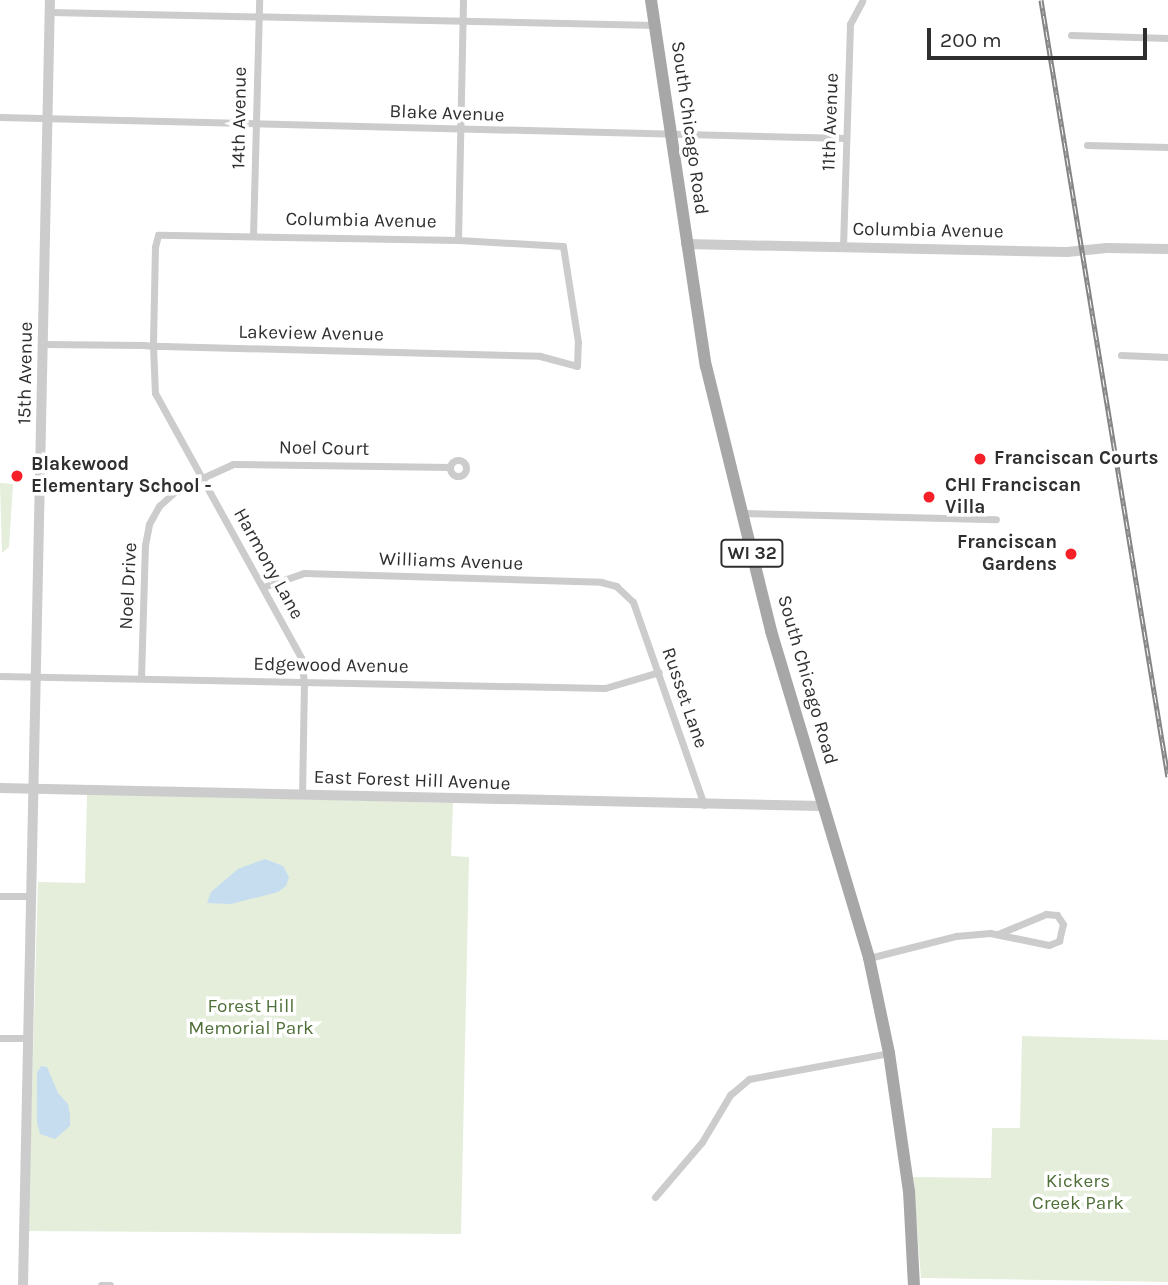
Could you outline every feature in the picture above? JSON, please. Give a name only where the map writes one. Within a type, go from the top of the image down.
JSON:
[{"type":"main road","name":"South Chicago Road","points":[[651,0],[706,366],[771,631],[869,958],[889,1053],[909,1191],[914,1285]]},
{"type":"street","name":"15th Avenue","points":[[23,1285],[50,0]]},
{"type":"street","name":"14th Avenue","points":[[253,236],[259,0]]},
{"type":"street","points":[[458,240],[463,0]]},
{"type":"street","name":"11th Avenue","points":[[843,247],[850,24],[862,1]]},
{"type":"street","points":[[50,12],[655,26]]},
{"type":"street","points":[[1071,36],[1168,38]]},
{"type":"street","name":"Blake Avenue","points":[[0,117],[671,136],[846,138]]},
{"type":"street","points":[[1087,145],[1168,147]]},
{"type":"street","name":"Columbia Avenue","points":[[158,235],[458,240],[564,246],[578,342],[577,366]]},
{"type":"street","name":"Harmony Lane","points":[[158,235],[155,247],[153,346],[155,393],[301,658],[304,682],[302,795]]},
{"type":"street","name":"Columbia Avenue","points":[[686,244],[1067,252],[1107,248],[1168,249]]},
{"type":"street","name":"Lakeview Avenue","points":[[44,344],[540,356],[577,366]]},
{"type":"street","points":[[1121,355],[1168,357]]},
{"type":"street","name":"Noel Court","points":[[201,477],[225,467],[246,463],[450,467]]},
{"type":"street","name":"Noel Drive","points":[[141,678],[145,545],[149,524],[159,506],[178,489],[201,477]]},
{"type":"street","points":[[742,513],[996,519]]},
{"type":"street","name":"Williams Avenue","points":[[263,587],[304,573],[485,577],[601,582],[616,586],[633,601]]},
{"type":"street","name":"Russet Lane","points":[[633,601],[705,806]]},
{"type":"street","name":"Edgewood Avenue","points":[[0,676],[605,688],[659,672]]},
{"type":"street","name":"East Forest Hill Avenue","points":[[0,788],[705,806],[822,806]]},
{"type":"street","points":[[0,896],[32,896]]},
{"type":"street","points":[[869,958],[957,936],[998,934],[1049,945],[1059,941],[1063,923],[1057,915],[1046,914],[998,934]]},
{"type":"street","points":[[0,1038],[27,1038]]},
{"type":"street","points":[[655,1197],[702,1142],[730,1095],[749,1079],[889,1053]]},
{"type":"street","points":[[101,1285],[110,1285]]},
{"type":"green space","points":[[0,483],[13,484],[9,547],[2,553]]},
{"type":"green space","name":"Forest Hill Memorial Park","points":[[87,794],[453,803],[451,856],[469,857],[461,1234],[28,1231],[38,882],[85,883]]},
{"type":"green space","name":"Kickers Creek Park","points":[[1022,1036],[1168,1040],[1168,1282],[921,1278],[913,1177],[991,1178],[992,1128],[1020,1128]]},
{"type":"water","points":[[265,859],[283,866],[289,877],[286,886],[278,892],[231,904],[207,903],[211,892],[238,869]]},
{"type":"water","points":[[41,1066],[47,1067],[58,1093],[68,1104],[70,1126],[55,1139],[40,1134],[37,1122],[37,1073]]},
{"type":"railway","points":[[1041,0],[1168,777]]},
{"type":"place","name":"Franciscan Courts","points":[[980,459]]},
{"type":"place","name":"Blakewood Elementary School -","points":[[17,476]]},
{"type":"place","name":"CHI Franciscan Villa","points":[[929,497]]},
{"type":"place","name":"Franciscan Gardens","points":[[1071,554]]}]
